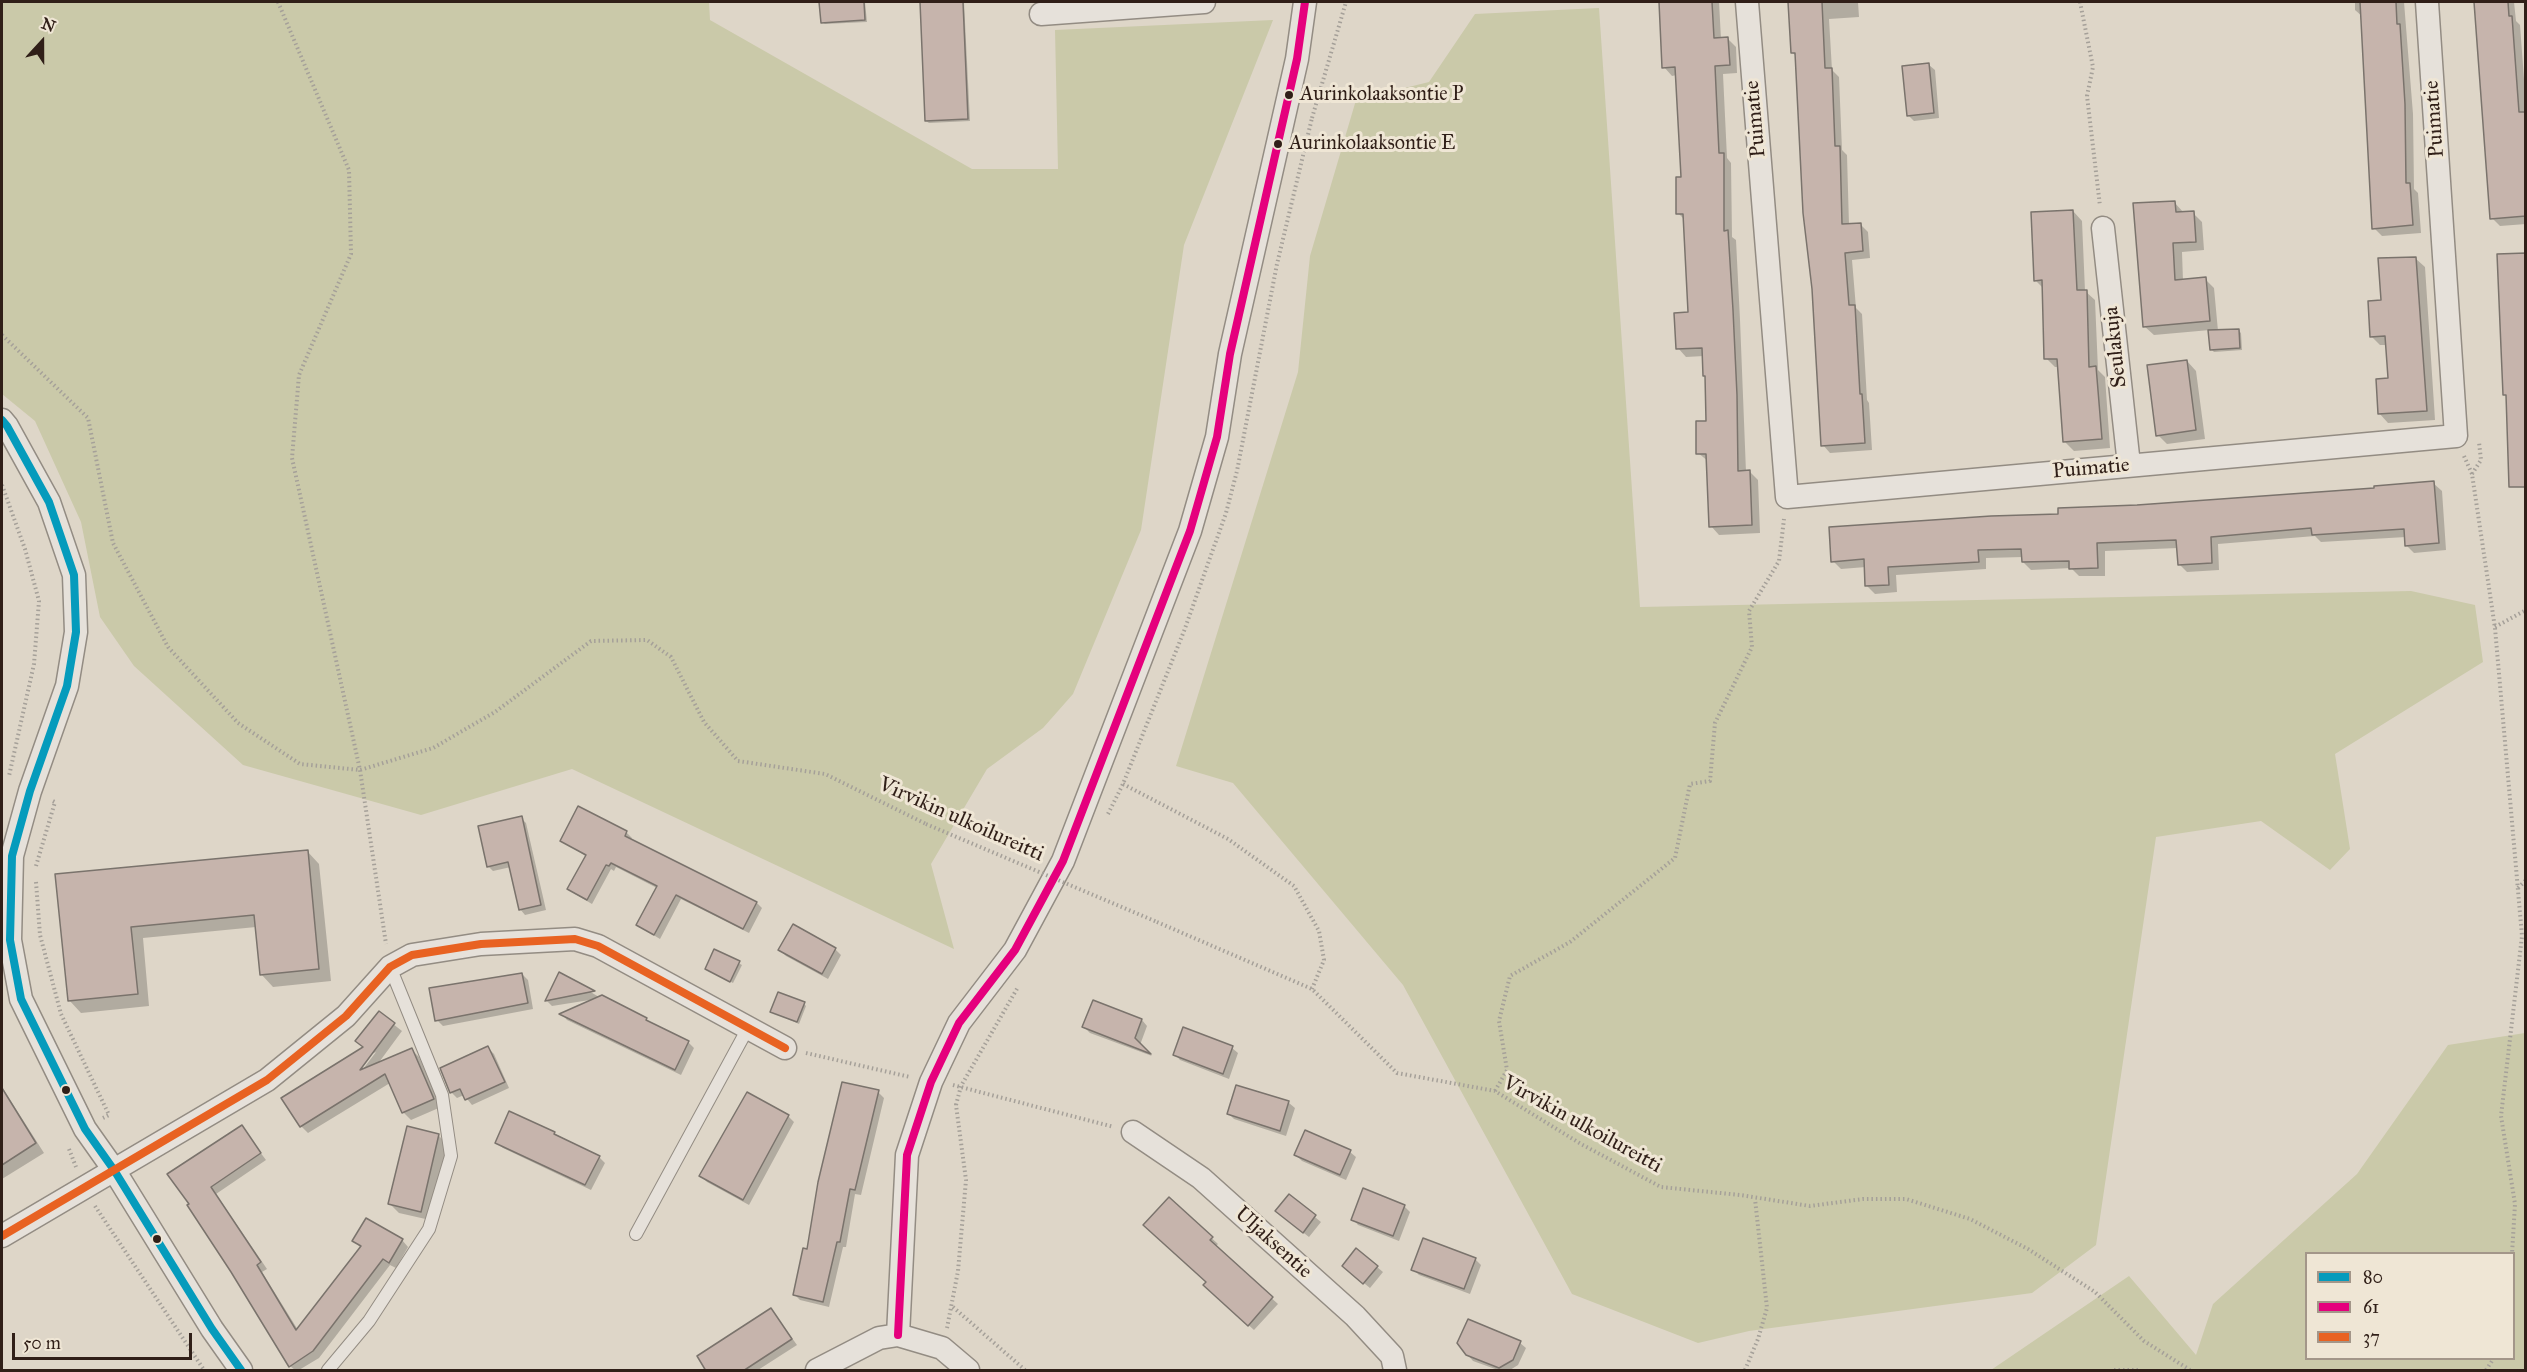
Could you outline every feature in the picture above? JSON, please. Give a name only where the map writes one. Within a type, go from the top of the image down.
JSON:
[{"type":"street","points":[[1041,14],[1204,2]]},
{"type":"street","points":[[898,1335],[907,1155],[931,1082],[958,1023],[1015,950],[1063,861],[1190,531],[1217,437],[1230,354],[1276,143],[1297,59],[1305,2]]},
{"type":"street","name":"Puimatie","points":[[1747,2],[1787,496],[2456,436],[2427,2]]},
{"type":"street","name":"Seulakuja","points":[[2103,228],[2129,465]]},
{"type":"street","points":[[2,420],[50,502],[74,575],[76,633],[67,686],[30,791],[12,856],[10,940],[21,999],[85,1129],[114,1170],[212,1329],[241,1371]]},
{"type":"street","points":[[2,1236],[267,1080],[346,1016],[390,967],[412,955],[469,946],[574,939],[598,946],[785,1048]]},
{"type":"street","name":"Uljaksentie","points":[[1133,1132],[1201,1178],[1355,1316],[1392,1356],[1395,1371]]},
{"type":"street","points":[[817,1371],[879,1338],[898,1335],[942,1348],[968,1371]]},
{"type":"lane","points":[[328,1371],[369,1321],[429,1229],[451,1156],[442,1095],[390,967]]},
{"type":"lane","points":[[636,1234],[748,1028]]},
{"type":"path","points":[[278,2],[349,170],[351,254],[299,375],[292,458],[360,770],[390,967]]},
{"type":"path","points":[[1276,143],[1304,132],[1312,118],[1346,2]]},
{"type":"path","points":[[2080,2],[2093,67],[2087,96],[2103,228]]},
{"type":"path","name":"Virvikin ulkoilureitti","points":[[2,335],[88,418],[113,543],[168,647],[238,723],[300,764],[360,770],[433,748],[495,712],[591,641],[647,640],[671,657],[704,722],[738,761],[825,774],[926,824],[1312,989],[1397,1073],[1495,1091],[1581,1144],[1661,1187],[1740,1195],[1810,1206],[1863,1199],[1906,1199],[1970,1219],[2028,1249],[2095,1292],[2144,1341],[2190,1371]]},
{"type":"path","points":[[2456,436],[2472,474],[2495,628],[2522,936],[2501,1116],[2515,1204],[2512,1252]]},
{"type":"path","points":[[2,485],[25,549],[39,601],[34,664],[6,786]]},
{"type":"path","points":[[1495,1091],[1507,1070],[1499,1021],[1510,976],[1570,942],[1675,858],[1690,784],[1710,781],[1715,723],[1752,647],[1749,611],[1779,561],[1787,496]]},
{"type":"path","points":[[2495,628],[2526,610]]},
{"type":"path","points":[[1123,784],[1228,839],[1294,886],[1319,931],[1324,960],[1312,989]]},
{"type":"path","points":[[30,791],[54,802],[36,869]]},
{"type":"path","points":[[36,880],[40,934],[61,1014],[109,1114],[85,1129]]},
{"type":"path","points":[[2518,888],[2526,880]]},
{"type":"path","points":[[785,1048],[931,1082],[961,1086],[1133,1132]]},
{"type":"path","points":[[942,1348],[953,1306],[966,1180],[956,1105],[961,1086]]},
{"type":"path","points":[[1745,1371],[1767,1308],[1755,1198]]},
{"type":"path","points":[[953,1306],[1025,1371]]},
{"type":"path","points":[[2114,1371],[2138,1371]]},
{"type":"green space","points":[[2,2],[709,2],[710,20],[972,169],[1058,169],[1055,30],[1273,20],[1184,245],[1141,530],[1073,694],[1043,728],[987,769],[931,864],[954,949],[572,769],[421,815],[243,765],[134,666],[100,617],[81,522],[35,421],[2,394]]},
{"type":"green space","points":[[1599,8],[1640,607],[2411,591],[2475,605],[2483,662],[2335,754],[2350,849],[2330,870],[2261,821],[2156,837],[2096,1245],[2032,1293],[1749,1331],[1698,1343],[1572,1294],[1403,985],[1233,783],[1176,766],[1298,372],[1310,256],[1356,100],[1429,82],[1475,14]]},
{"type":"green space","points":[[2525,1033],[2525,1370],[1991,1370],[2129,1276],[2196,1355],[2213,1304],[2357,1174],[2448,1045]]},
{"type":"building","points":[[819,2],[864,2],[865,20],[821,23]]},
{"type":"building","points":[[920,2],[963,2],[968,119],[925,121]]},
{"type":"building","points":[[1659,2],[1712,2],[1714,38],[1728,37],[1730,65],[1715,66],[1719,153],[1724,153],[1724,231],[1728,230],[1733,310],[1738,471],[1750,470],[1752,525],[1709,527],[1706,454],[1696,454],[1696,421],[1706,421],[1702,348],[1676,349],[1674,313],[1688,312],[1683,214],[1676,214],[1676,177],[1681,177],[1675,67],[1662,68]]},
{"type":"building","points":[[1788,2],[1822,2],[1825,68],[1832,68],[1835,146],[1840,146],[1842,224],[1861,223],[1863,251],[1845,253],[1849,305],[1855,305],[1865,443],[1821,446],[1812,289],[1803,213],[1795,53],[1791,53]]},
{"type":"building","points":[[2360,2],[2396,2],[2397,24],[2400,24],[2405,104],[2406,183],[2410,183],[2413,225],[2372,229]]},
{"type":"building","points":[[2474,2],[2508,2],[2509,16],[2512,16],[2519,112],[2526,112],[2526,216],[2490,219]]},
{"type":"building","points":[[1929,63],[1934,113],[1907,116],[1902,66]]},
{"type":"building","points":[[2175,201],[2176,212],[2194,211],[2196,242],[2173,243],[2175,280],[2206,277],[2210,321],[2143,327],[2133,203]]},
{"type":"building","points":[[2073,210],[2077,290],[2087,290],[2089,367],[2096,366],[2102,439],[2063,442],[2057,359],[2044,359],[2042,280],[2034,281],[2031,212]]},
{"type":"building","points":[[2526,253],[2526,487],[2509,487],[2497,254]]},
{"type":"building","points":[[2416,257],[2427,411],[2378,414],[2376,379],[2388,378],[2385,336],[2370,337],[2368,301],[2381,300],[2378,258]]},
{"type":"building","points":[[2239,329],[2240,348],[2210,350],[2208,330]]},
{"type":"building","points":[[2187,360],[2196,430],[2156,436],[2147,365]]},
{"type":"building","points":[[2434,481],[2439,543],[2405,546],[2404,529],[2312,535],[2311,528],[2211,537],[2212,563],[2178,565],[2176,540],[2097,543],[2098,568],[2069,569],[2069,561],[2022,562],[2021,549],[1978,550],[1979,562],[1888,567],[1889,585],[1865,586],[1864,559],[1831,562],[1829,527],[1991,516],[2058,514],[2058,508],[2137,505],[2374,488],[2374,486]]},
{"type":"building","points":[[578,806],[627,831],[625,836],[757,902],[743,929],[676,895],[654,935],[636,925],[657,886],[611,863],[609,866],[606,865],[587,900],[567,889],[586,855],[560,841]]},
{"type":"building","points":[[522,816],[541,905],[519,910],[508,862],[487,867],[478,826]]},
{"type":"building","points":[[308,850],[319,969],[260,975],[254,915],[131,927],[138,994],[68,1001],[55,874]]},
{"type":"building","points":[[793,924],[836,948],[822,974],[778,950]]},
{"type":"building","points":[[714,949],[740,961],[730,982],[705,969]]},
{"type":"building","points":[[559,972],[595,991],[545,1001]]},
{"type":"building","points":[[522,973],[528,1003],[435,1021],[429,988]]},
{"type":"building","points":[[778,992],[805,1002],[797,1022],[770,1012]]},
{"type":"building","points":[[602,995],[689,1041],[675,1070],[559,1014]]},
{"type":"building","points":[[1093,1000],[1142,1019],[1135,1038],[1151,1054],[1082,1027]]},
{"type":"building","points":[[379,1011],[395,1023],[360,1070],[412,1048],[434,1099],[402,1113],[385,1074],[300,1127],[281,1098],[363,1047],[355,1041]]},
{"type":"building","points":[[1183,1027],[1233,1046],[1223,1074],[1173,1055]]},
{"type":"building","points":[[488,1046],[505,1082],[465,1100],[460,1089],[450,1093],[440,1068]]},
{"type":"building","points":[[842,1082],[879,1090],[855,1190],[850,1189],[840,1242],[837,1242],[823,1302],[793,1295],[803,1248],[807,1249],[818,1182]]},
{"type":"building","points":[[1236,1085],[1289,1101],[1280,1131],[1227,1114]]},
{"type":"building","points":[[2,1088],[36,1143],[2,1165]]},
{"type":"building","points":[[747,1092],[789,1115],[743,1200],[699,1176]]},
{"type":"building","points":[[509,1111],[600,1156],[585,1185],[495,1143]]},
{"type":"building","points":[[242,1125],[261,1153],[211,1187],[261,1262],[257,1265],[296,1330],[361,1246],[352,1241],[366,1218],[403,1239],[389,1263],[383,1259],[313,1351],[289,1367],[187,1205],[189,1204],[167,1174]]},
{"type":"building","points":[[407,1126],[439,1134],[421,1212],[388,1204]]},
{"type":"building","points":[[1305,1130],[1351,1150],[1340,1175],[1294,1155]]},
{"type":"building","points":[[1363,1188],[1405,1205],[1393,1236],[1351,1220]]},
{"type":"building","points":[[1289,1194],[1316,1215],[1303,1233],[1275,1211]]},
{"type":"building","points":[[1169,1197],[1213,1237],[1210,1240],[1273,1297],[1248,1326],[1203,1285],[1206,1282],[1143,1225]]},
{"type":"building","points":[[1423,1238],[1476,1258],[1464,1289],[1411,1270]]},
{"type":"building","points":[[1356,1248],[1378,1266],[1363,1284],[1342,1266]]},
{"type":"building","points":[[771,1308],[792,1339],[743,1371],[706,1371],[697,1356]]},
{"type":"building","points":[[1468,1319],[1521,1341],[1513,1360],[1499,1368],[1466,1355],[1457,1343]]},
{"type":"transit line","name":"61","points":[[898,1335],[907,1155],[931,1082],[959,1023],[1015,950],[1063,861],[1190,531],[1217,437],[1230,354],[1297,59],[1305,2]]},
{"type":"transit line","name":"80","points":[[2,420],[49,502],[74,575],[76,632],[67,686],[30,791],[12,856],[10,940],[21,999],[85,1129],[114,1170],[212,1329],[241,1370]]},
{"type":"transit line","name":"37","points":[[2,1236],[267,1080],[346,1016],[390,967],[412,955],[481,944],[575,939],[598,946],[785,1048]]},
{"type":"place","name":"Aurinkolaaksontie P","points":[[1289,95]]},
{"type":"place","name":"Aurinkolaaksontie E","points":[[1278,144]]}]
